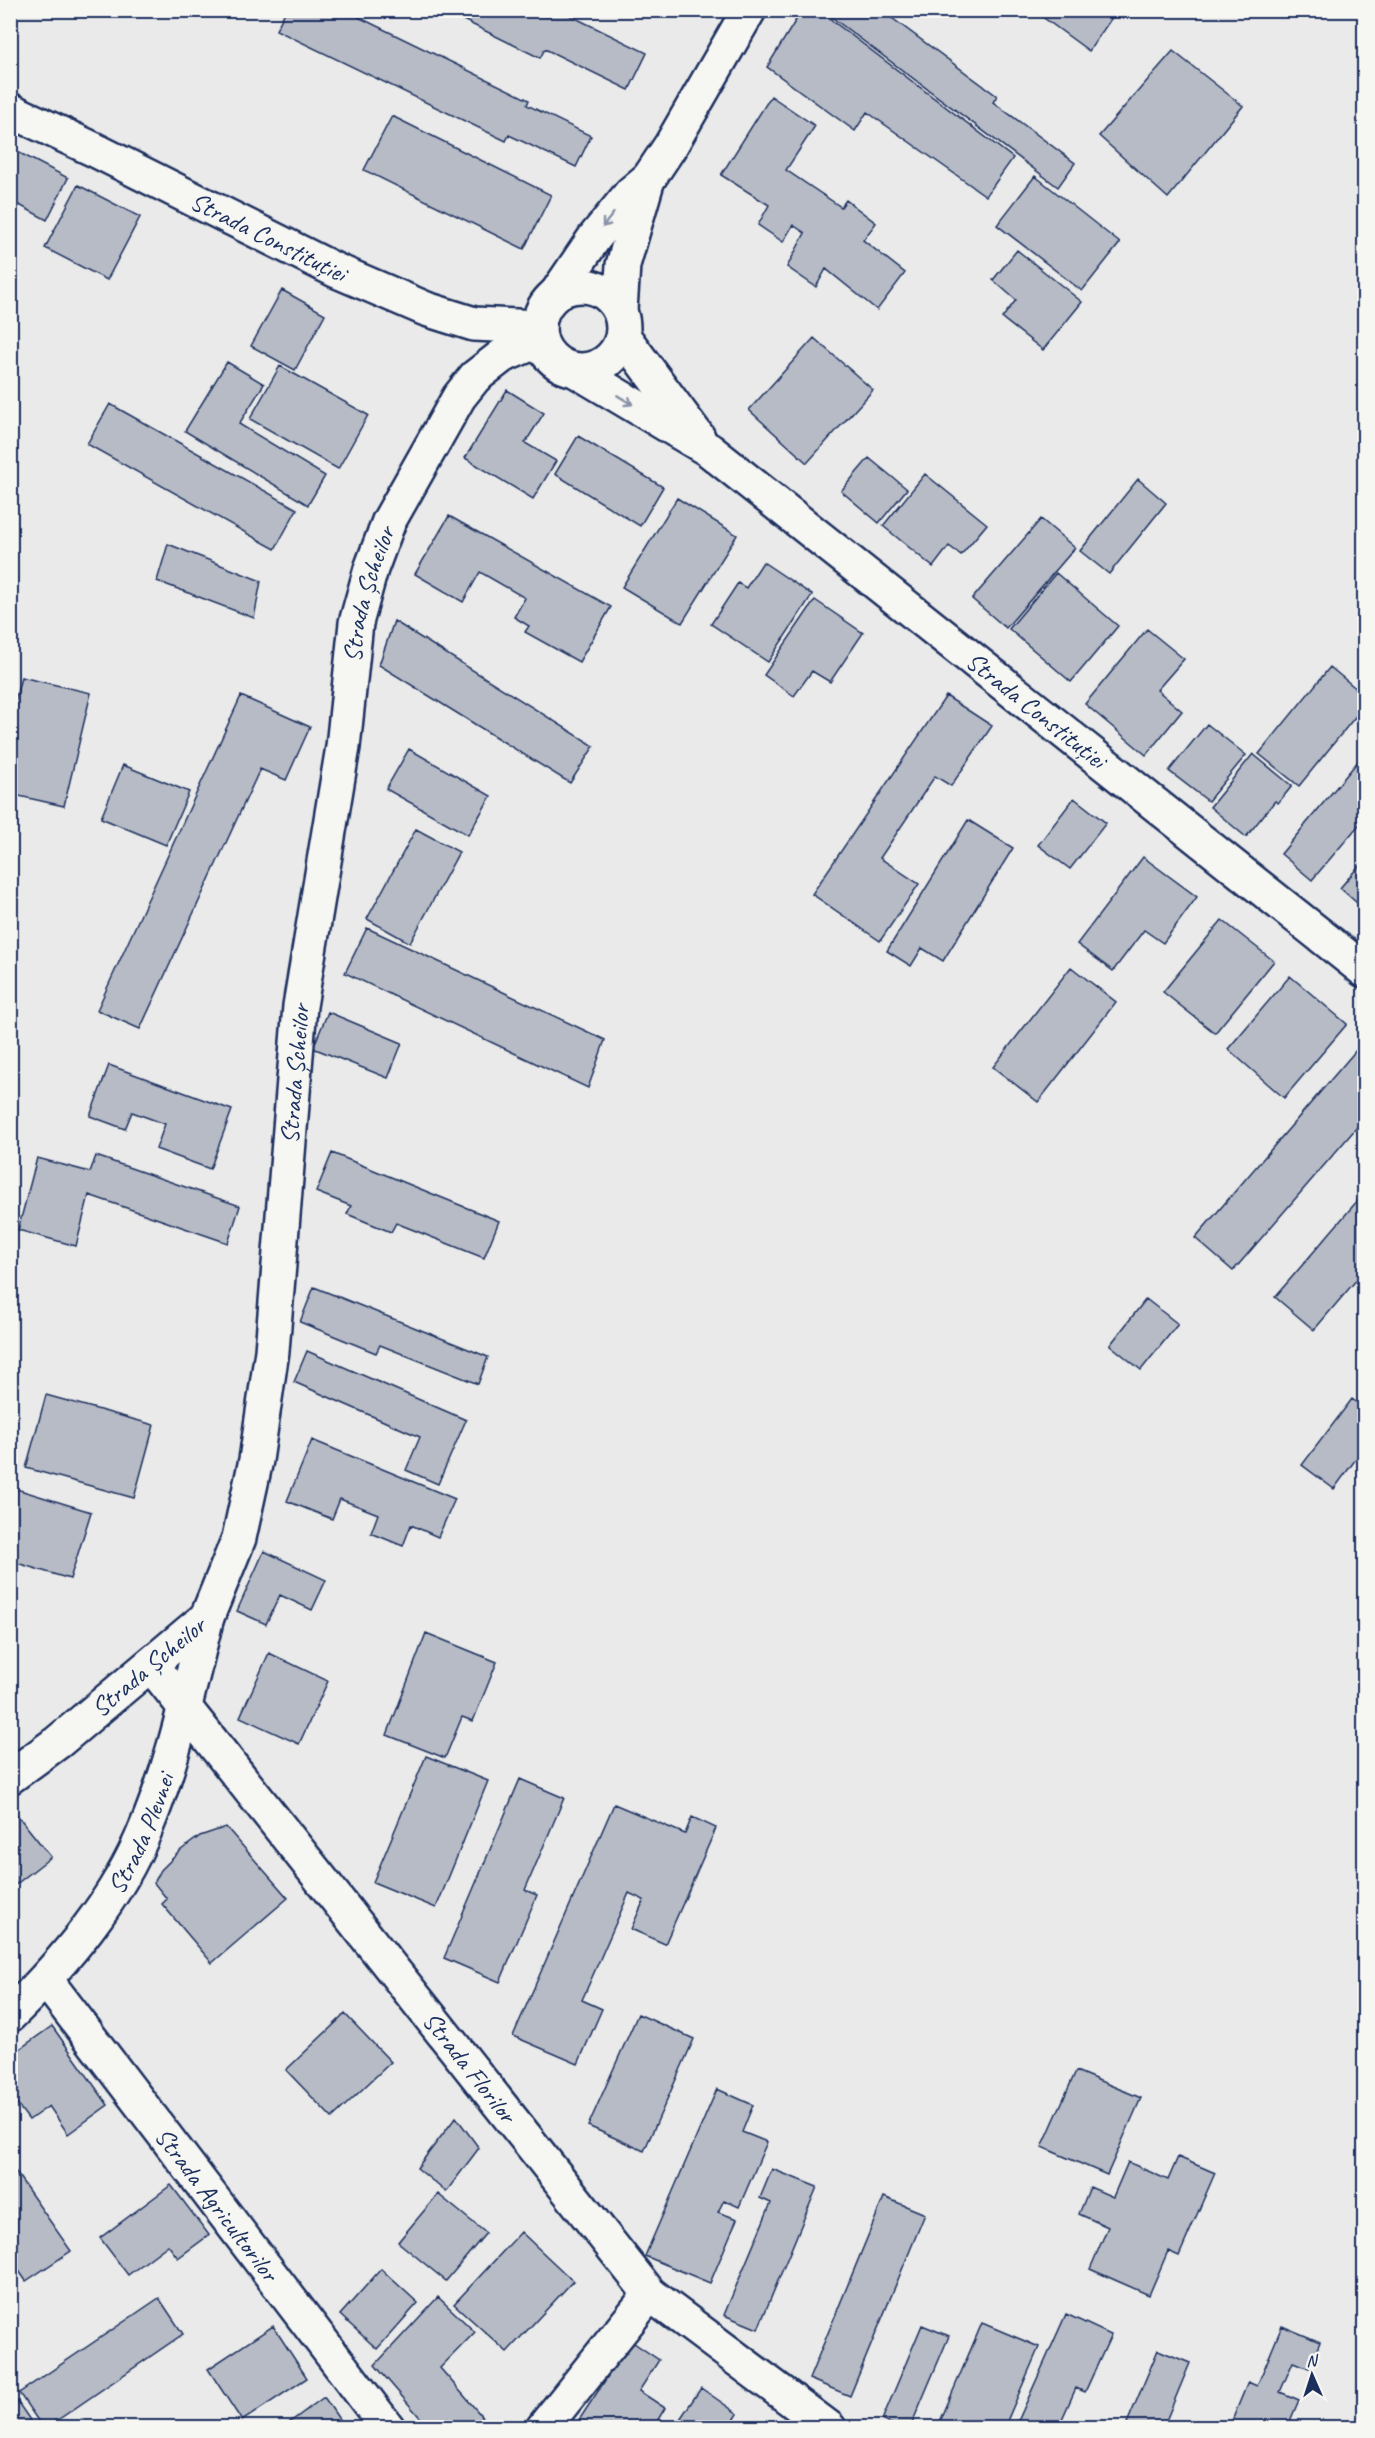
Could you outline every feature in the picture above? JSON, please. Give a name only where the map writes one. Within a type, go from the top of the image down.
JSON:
[{"type":"street","points":[[649,178],[623,265],[619,348],[600,366],[588,370],[563,367],[553,360],[539,334],[541,314],[547,302],[557,293],[614,213],[631,193],[649,178],[671,145],[749,10]]},
{"type":"street","name":"Strada Constituției","points":[[10,111],[95,150],[335,270],[426,309],[474,324],[539,334]]},
{"type":"street","points":[[557,293],[568,287],[593,286],[604,292],[621,323]]},
{"type":"street","name":"Strada Constituției","points":[[621,323],[709,450]]},
{"type":"street","name":"Strada Șcheilor","points":[[10,1777],[58,1742],[207,1617],[239,1538],[258,1449],[272,1351],[300,1006],[343,747],[359,612],[371,568],[389,521],[459,397],[475,377],[539,334]]},
{"type":"street","name":"Strada Constituției","points":[[575,370],[709,450],[1365,970]]},
{"type":"street","name":"Strada Plevnei","points":[[10,2015],[46,1980],[91,1927],[146,1830],[163,1781],[207,1617]]},
{"type":"street","name":"Strada Florilor","points":[[151,1665],[650,2294],[829,2427]]},
{"type":"street","name":"Strada Agricultorilor","points":[[46,1980],[388,2427]]},
{"type":"street","points":[[543,2427],[650,2294]]},
{"type":"building","points":[[10,10],[13,10],[13,33],[10,33]]},
{"type":"building","points":[[286,10],[344,10],[529,100],[527,105],[591,136],[576,167],[509,135],[506,141],[276,30]]},
{"type":"building","points":[[443,10],[559,10],[647,53],[629,90],[545,49],[540,58]]},
{"type":"building","points":[[802,10],[818,10],[1013,158],[986,196],[867,112],[855,131],[767,67]]},
{"type":"building","points":[[822,10],[881,10],[997,96],[993,102],[1075,163],[1058,187]]},
{"type":"building","points":[[1033,10],[1117,10],[1089,51]]},
{"type":"building","points":[[1173,51],[1243,106],[1168,198],[1099,136]]},
{"type":"building","points":[[771,96],[815,126],[786,170],[841,207],[846,200],[876,223],[863,240],[905,273],[877,310],[826,269],[816,287],[787,267],[805,233],[793,225],[783,242],[758,225],[769,205],[721,175]]},
{"type":"building","points":[[392,116],[551,195],[524,249],[364,170]]},
{"type":"building","points":[[10,148],[68,178],[47,220],[10,200]]},
{"type":"building","points":[[1035,176],[1120,243],[1082,291],[997,225]]},
{"type":"building","points":[[78,185],[140,217],[107,280],[45,248]]},
{"type":"building","points":[[1017,250],[1082,302],[1043,350],[1002,318],[1016,300],[993,280]]},
{"type":"building","points":[[282,290],[325,314],[295,370],[251,346]]},
{"type":"building","points":[[814,338],[873,390],[807,463],[749,410]]},
{"type":"building","points":[[227,362],[264,384],[239,424],[325,476],[308,505],[185,431]]},
{"type":"building","points":[[280,366],[368,415],[338,469],[250,419]]},
{"type":"building","points":[[507,390],[544,413],[525,443],[556,461],[533,499],[465,458]]},
{"type":"building","points":[[110,404],[297,509],[275,549],[87,444]]},
{"type":"building","points":[[578,436],[663,487],[640,526],[555,474]]},
{"type":"building","points":[[869,458],[907,489],[879,523],[841,491]]},
{"type":"building","points":[[925,474],[987,524],[961,555],[949,546],[933,567],[883,526]]},
{"type":"building","points":[[1138,479],[1166,503],[1109,574],[1080,551]]},
{"type":"building","points":[[677,498],[737,535],[682,623],[622,587]]},
{"type":"building","points":[[449,516],[611,607],[579,662],[525,632],[529,626],[514,617],[525,598],[480,572],[463,602],[415,574]]},
{"type":"building","points":[[1041,519],[1075,548],[1006,628],[972,599]]},
{"type":"building","points":[[168,544],[261,581],[254,618],[157,581]]},
{"type":"building","points":[[763,562],[812,595],[768,662],[711,624],[738,583],[746,588]]},
{"type":"building","points":[[1056,573],[1118,626],[1071,682],[1009,629]]},
{"type":"building","points":[[815,600],[863,633],[830,682],[812,671],[794,696],[764,675]]},
{"type":"building","points":[[394,621],[594,746],[570,783],[379,665]]},
{"type":"building","points":[[1147,629],[1184,659],[1157,690],[1182,711],[1146,755],[1085,704]]},
{"type":"building","points":[[1330,667],[1364,695],[1364,706],[1299,786],[1259,754]]},
{"type":"building","points":[[21,677],[91,693],[64,806],[10,794],[10,722]]},
{"type":"building","points":[[241,696],[310,727],[286,780],[260,769],[140,1029],[97,1010]]},
{"type":"building","points":[[946,696],[992,726],[951,786],[935,776],[880,858],[919,884],[880,941],[812,894]]},
{"type":"building","points":[[1207,724],[1246,755],[1208,801],[1169,771]]},
{"type":"building","points":[[409,749],[491,796],[468,835],[386,789]]},
{"type":"building","points":[[1253,754],[1292,786],[1278,803],[1275,801],[1246,837],[1210,807]]},
{"type":"building","points":[[1364,754],[1364,819],[1312,880],[1281,854]]},
{"type":"building","points":[[123,765],[189,792],[166,845],[101,818]]},
{"type":"building","points":[[1074,798],[1106,823],[1070,869],[1038,845]]},
{"type":"building","points":[[968,820],[1013,848],[943,961],[922,948],[911,966],[887,951]]},
{"type":"building","points":[[416,829],[459,852],[410,943],[367,919]]},
{"type":"building","points":[[1143,857],[1197,897],[1163,943],[1144,930],[1113,971],[1077,944]]},
{"type":"building","points":[[1364,860],[1364,909],[1340,888]]},
{"type":"building","points":[[1222,920],[1274,961],[1215,1033],[1163,992]]},
{"type":"building","points":[[367,928],[605,1040],[588,1088],[345,973]]},
{"type":"building","points":[[1071,967],[1116,1002],[1038,1102],[993,1067]]},
{"type":"building","points":[[1290,976],[1347,1024],[1284,1098],[1228,1049]]},
{"type":"building","points":[[328,1012],[402,1043],[388,1078],[313,1048]]},
{"type":"building","points":[[1364,1041],[1364,1119],[1233,1271],[1195,1238]]},
{"type":"building","points":[[109,1065],[232,1110],[210,1169],[156,1149],[165,1124],[132,1112],[125,1129],[90,1116]]},
{"type":"building","points":[[332,1153],[499,1221],[484,1258],[396,1223],[391,1232],[347,1214],[351,1206],[316,1192]]},
{"type":"building","points":[[96,1156],[240,1206],[228,1243],[89,1195],[76,1246],[18,1230],[37,1158],[90,1172]]},
{"type":"building","points":[[1364,1193],[1364,1271],[1314,1330],[1275,1297]]},
{"type":"building","points":[[314,1287],[488,1357],[478,1384],[380,1345],[376,1353],[300,1322]]},
{"type":"building","points":[[1146,1299],[1178,1324],[1141,1370],[1110,1345]]},
{"type":"building","points":[[307,1351],[466,1420],[438,1484],[406,1470],[420,1437],[294,1382]]},
{"type":"building","points":[[46,1395],[154,1425],[134,1498],[26,1468]]},
{"type":"building","points":[[1352,1399],[1364,1408],[1364,1448],[1334,1489],[1302,1465]]},
{"type":"building","points":[[312,1440],[455,1499],[438,1537],[411,1525],[403,1546],[371,1533],[378,1514],[340,1499],[332,1519],[287,1501]]},
{"type":"building","points":[[10,1487],[91,1512],[70,1579],[10,1561]]},
{"type":"building","points":[[264,1551],[326,1580],[312,1610],[280,1595],[266,1624],[237,1611]]},
{"type":"building","points":[[426,1633],[497,1662],[473,1721],[462,1717],[445,1758],[387,1735]]},
{"type":"building","points":[[269,1653],[328,1681],[299,1744],[240,1717]]},
{"type":"building","points":[[426,1756],[488,1781],[436,1908],[373,1882]]},
{"type":"building","points":[[520,1779],[564,1798],[525,1890],[537,1895],[500,1982],[444,1958]]},
{"type":"building","points":[[614,1804],[685,1834],[692,1817],[716,1828],[665,1944],[631,1929],[644,1900],[629,1893],[582,2000],[602,2009],[578,2064],[513,2036]]},
{"type":"building","points":[[10,1806],[51,1857],[10,1889]]},
{"type":"building","points":[[226,1827],[288,1898],[212,1963],[162,1904],[167,1899],[154,1883],[161,1870],[181,1850],[200,1836]]},
{"type":"building","points":[[345,2014],[391,2062],[332,2118],[286,2070]]},
{"type":"building","points":[[638,2014],[694,2039],[644,2151],[588,2126]]},
{"type":"building","points":[[52,2026],[108,2105],[68,2134],[49,2106],[29,2120],[10,2095],[10,2056]]},
{"type":"building","points":[[1076,2071],[1141,2098],[1107,2175],[1042,2147]]},
{"type":"building","points":[[717,2089],[753,2105],[742,2132],[767,2142],[739,2207],[724,2200],[718,2212],[737,2219],[710,2283],[645,2256]]},
{"type":"building","points":[[456,2117],[479,2148],[446,2192],[417,2168]]},
{"type":"building","points":[[1178,2157],[1215,2173],[1179,2256],[1168,2251],[1149,2295],[1090,2269],[1108,2227],[1079,2214],[1090,2187],[1113,2197],[1128,2162],[1168,2180]]},
{"type":"building","points":[[10,2164],[71,2251],[26,2281],[10,2258]]},
{"type":"building","points":[[772,2169],[817,2187],[758,2329],[724,2315],[771,2203],[760,2198]]},
{"type":"building","points":[[171,2185],[209,2235],[178,2258],[168,2245],[128,2275],[100,2238]]},
{"type":"building","points":[[438,2194],[486,2233],[446,2281],[398,2242]]},
{"type":"building","points":[[884,2197],[925,2214],[850,2396],[809,2379]]},
{"type":"building","points":[[521,2232],[573,2281],[507,2352],[454,2304]]},
{"type":"building","points":[[381,2269],[418,2303],[377,2349],[340,2315]]},
{"type":"building","points":[[438,2297],[475,2332],[440,2368],[492,2428],[429,2428],[375,2365]]},
{"type":"building","points":[[159,2298],[183,2334],[43,2428],[19,2393]]},
{"type":"building","points":[[1066,2314],[1111,2335],[1085,2392],[1076,2388],[1058,2428],[1015,2428]]},
{"type":"building","points":[[982,2323],[1039,2347],[1004,2428],[948,2428],[939,2424]]},
{"type":"building","points":[[922,2325],[949,2336],[910,2428],[900,2428],[882,2420]]},
{"type":"building","points":[[273,2326],[307,2378],[242,2421],[208,2369]]},
{"type":"building","points":[[1282,2326],[1320,2342],[1309,2368],[1293,2362],[1280,2392],[1299,2400],[1287,2428],[1229,2428],[1248,2382],[1257,2386]]},
{"type":"building","points":[[631,2341],[659,2360],[639,2391],[665,2408],[653,2428],[585,2428],[577,2423]]},
{"type":"building","points":[[1158,2350],[1190,2363],[1163,2428],[1125,2428]]},
{"type":"building","points":[[701,2388],[738,2414],[729,2428],[674,2428]]},
{"type":"building","points":[[10,2391],[30,2420],[20,2428],[10,2428]]},
{"type":"building","points":[[324,2397],[345,2428],[282,2428]]}]
